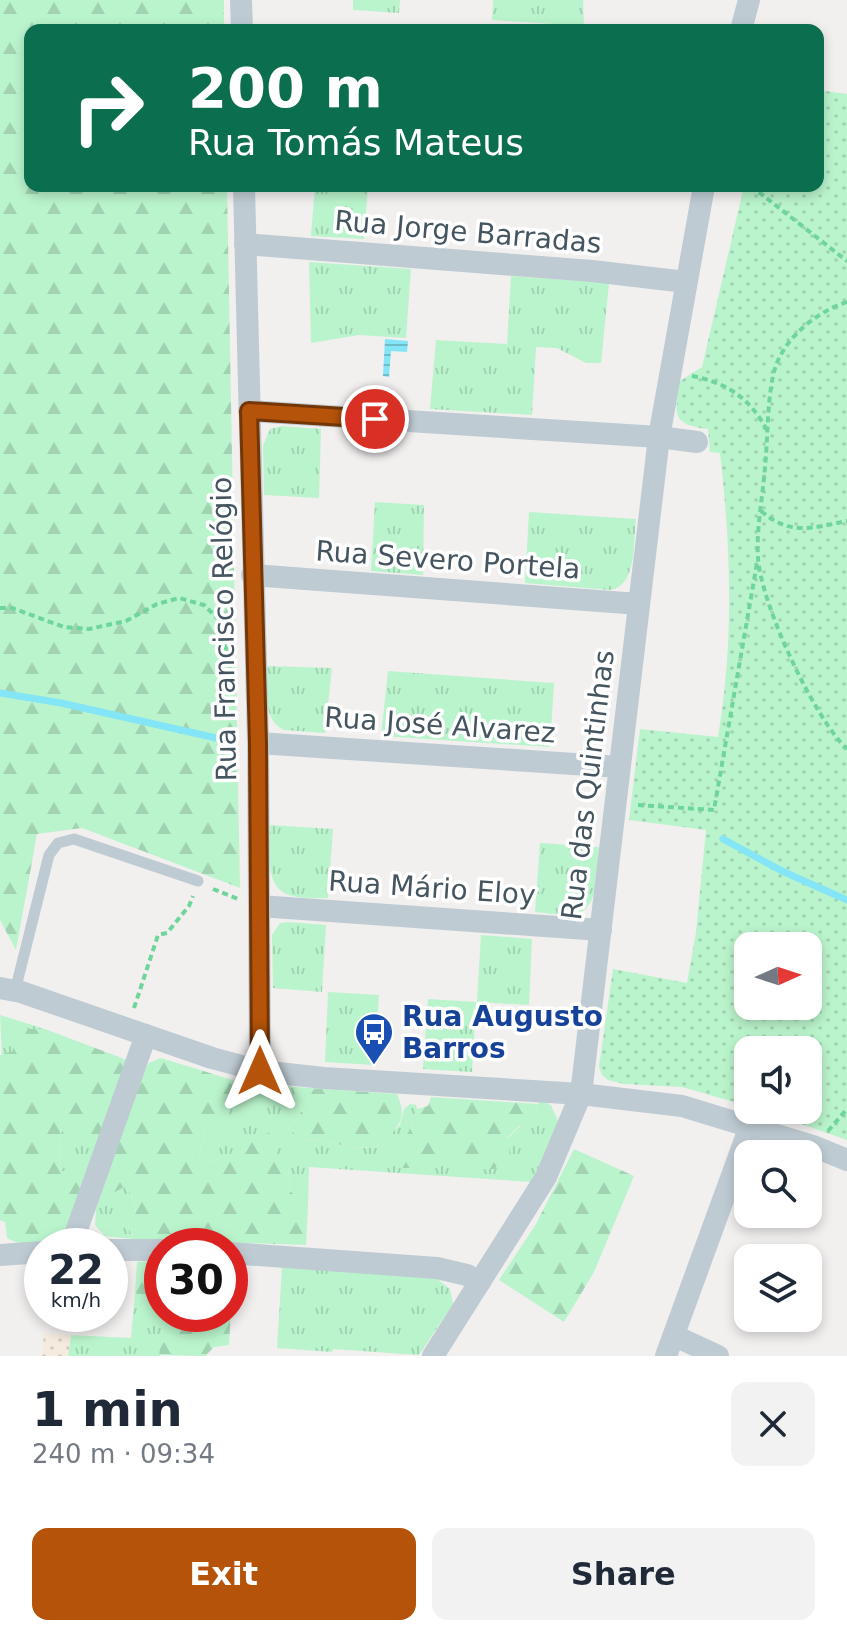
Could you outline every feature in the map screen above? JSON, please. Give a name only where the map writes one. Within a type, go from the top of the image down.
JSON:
[{"type":"street","points":[[241,0],[242,24]]},
{"type":"street","points":[[743,24],[749,0]]},
{"type":"street","name":"Rua Francisco Relógio","points":[[244,192],[258,743],[260,1071]]},
{"type":"street","name":"Rua das Quintinhas","points":[[433,1356],[546,1177],[581,1094],[659,437],[703,192]]},
{"type":"street","name":"Rua Jorge Barradas","points":[[245,244],[592,271],[686,282]]},
{"type":"street","points":[[249,411],[697,442]]},
{"type":"street","name":"Rua Severo Portela","points":[[252,575],[639,604]]},
{"type":"street","name":"Rua José Alvarez","points":[[258,743],[619,767]]},
{"type":"street","name":"Rua Mário Eloy","points":[[259,906],[601,930]]},
{"type":"street","points":[[8,989],[212,1058],[260,1071],[324,1078],[581,1094],[682,1106],[813,1146],[847,1160]]},
{"type":"street","points":[[76,1228],[136,1032]]},
{"type":"street","points":[[718,1356],[670,1346],[750,1126]]},
{"type":"street","points":[[0,1255],[24,1253]]},
{"type":"street","points":[[248,1254],[437,1268],[467,1275],[480,1282]]},
{"type":"lane","points":[[8,989],[49,855],[58,843],[74,839],[198,881]]},
{"type":"path","points":[[759,192],[847,261]]},
{"type":"path","points":[[615,806],[714,810],[758,558],[773,374],[790,342],[811,318],[847,302]]},
{"type":"path","points":[[670,370],[713,380],[736,391],[759,415],[769,432]]},
{"type":"path","points":[[761,511],[774,522],[792,529],[847,521]]},
{"type":"path","points":[[758,558],[783,642],[816,704],[847,749]]},
{"type":"path","points":[[0,608],[12,608],[64,627],[89,629],[126,621],[157,604],[179,598],[204,605],[219,620],[235,691]]},
{"type":"path","points":[[136,1032],[158,935],[167,933],[189,906],[198,881],[224,895],[259,906]]},
{"type":"green space","points":[[0,0],[224,0],[224,24],[24,24],[24,192],[227,192],[240,888],[82,828],[37,834],[16,950],[0,920]]},
{"type":"green space","points":[[353,0],[400,0],[399,13],[353,10]]},
{"type":"green space","points":[[493,0],[583,0],[584,24],[492,20]]},
{"type":"green space","points":[[824,91],[847,94],[847,1140],[801,1124],[822,1124],[822,1036],[734,1036],[734,1102],[682,1087],[624,1084],[608,1080],[599,1067],[613,969],[687,983],[696,932],[706,830],[629,820],[640,729],[718,737],[723,701],[729,595],[727,524],[720,453],[710,452],[708,429],[687,424],[678,416],[680,381],[702,367],[743,192],[824,192]]},
{"type":"green space","points":[[315,192],[368,192],[364,239],[311,236]]},
{"type":"green space","points":[[309,262],[411,269],[406,338],[359,335],[311,343]]},
{"type":"green space","points":[[511,276],[609,283],[601,363],[586,363],[557,348],[536,347],[532,415],[430,409],[436,340],[507,344]]},
{"type":"green space","points":[[282,426],[321,429],[319,498],[264,495],[263,446],[270,429]]},
{"type":"green space","points":[[375,502],[424,505],[423,575],[371,571]]},
{"type":"green space","points":[[529,512],[636,519],[632,561],[625,580],[619,587],[610,590],[525,583]]},
{"type":"green space","points":[[267,666],[332,668],[325,733],[284,730],[277,725],[267,702]]},
{"type":"green space","points":[[388,671],[554,683],[550,747],[381,736]]},
{"type":"green space","points":[[270,825],[333,829],[328,898],[289,895],[275,884],[269,854]]},
{"type":"green space","points":[[540,843],[599,847],[596,887],[589,905],[582,911],[564,915],[535,912]]},
{"type":"green space","points":[[280,923],[326,925],[322,992],[273,988],[272,935]]},
{"type":"green space","points":[[481,935],[532,939],[529,1005],[477,1002]]},
{"type":"green space","points":[[328,992],[379,995],[374,1065],[325,1062]]},
{"type":"green space","points":[[428,999],[476,1002],[472,1072],[423,1069]]},
{"type":"green space","points":[[0,1015],[45,1029],[28,1029],[13,1051],[2,1056]]},
{"type":"green space","points":[[28,1029],[45,1029],[127,1060],[101,1134],[86,1136],[75,1130],[60,1132],[59,1171],[77,1172],[85,1179],[66,1228],[24,1228],[24,1243],[7,1238],[5,1222],[0,1220],[0,1055],[13,1051],[13,1035]]},
{"type":"green space","points":[[161,1058],[239,1082],[242,1092],[240,1106],[229,1110],[222,1127],[205,1134],[199,1155],[207,1163],[234,1153],[243,1139],[269,1133],[279,1140],[276,1154],[288,1167],[290,1191],[308,1206],[306,1245],[248,1243],[248,1228],[144,1228],[144,1239],[133,1239],[128,1226],[136,1210],[131,1194],[124,1187],[115,1192],[103,1185],[149,1063]]},
{"type":"green space","points":[[239,1082],[296,1087],[295,1097],[303,1110],[288,1128],[302,1139],[323,1140],[349,1147],[375,1148],[400,1125],[404,1109],[410,1104],[416,1105],[408,1133],[432,1160],[455,1163],[507,1139],[521,1125],[534,1122],[539,1100],[551,1105],[558,1121],[532,1182],[309,1167],[308,1206],[290,1191],[288,1167],[234,1153],[207,1163],[199,1155],[205,1134],[222,1127],[242,1092]]},
{"type":"green space","points":[[296,1087],[397,1094],[401,1119],[375,1148],[302,1139],[288,1128],[303,1110],[295,1097]]},
{"type":"green space","points":[[431,1097],[538,1104],[534,1123],[520,1125],[507,1138],[510,1155],[494,1169],[465,1170],[455,1163],[432,1161],[423,1168],[403,1168],[392,1161],[393,1147],[408,1133],[417,1109],[428,1106]]},
{"type":"green space","points":[[60,1131],[101,1134],[85,1179],[59,1171]]},
{"type":"green space","points":[[574,1149],[634,1176],[594,1272],[564,1322],[499,1280],[536,1224]]},
{"type":"green space","points":[[103,1185],[124,1186],[131,1194],[136,1210],[128,1226],[133,1239],[128,1238],[128,1228],[98,1228],[95,1225]]},
{"type":"green space","points":[[144,1261],[144,1298],[135,1292],[137,1262]]},
{"type":"green space","points":[[282,1267],[435,1277],[450,1289],[453,1304],[419,1355],[277,1348]]},
{"type":"green space","points":[[135,1292],[144,1298],[144,1332],[163,1332],[160,1356],[68,1356],[71,1335],[131,1338]]},
{"type":"green space","points":[[162,1332],[230,1332],[229,1345],[214,1347],[205,1356],[159,1355]]},
{"type":"sand","points":[[44,1333],[71,1335],[68,1356],[42,1356]]},
{"type":"water","points":[[385,339],[408,341],[407,352],[391,351],[389,377],[383,376]]},
{"type":"waterway","points":[[0,693],[61,703],[234,742]]},
{"type":"waterway","points":[[723,839],[782,871],[847,900]]},
{"type":"place","name":"Rua Augusto Barros","points":[[374,1066]]},
{"type":"route","points":[[260,1071],[258,743],[249,411],[375,419]]}]
